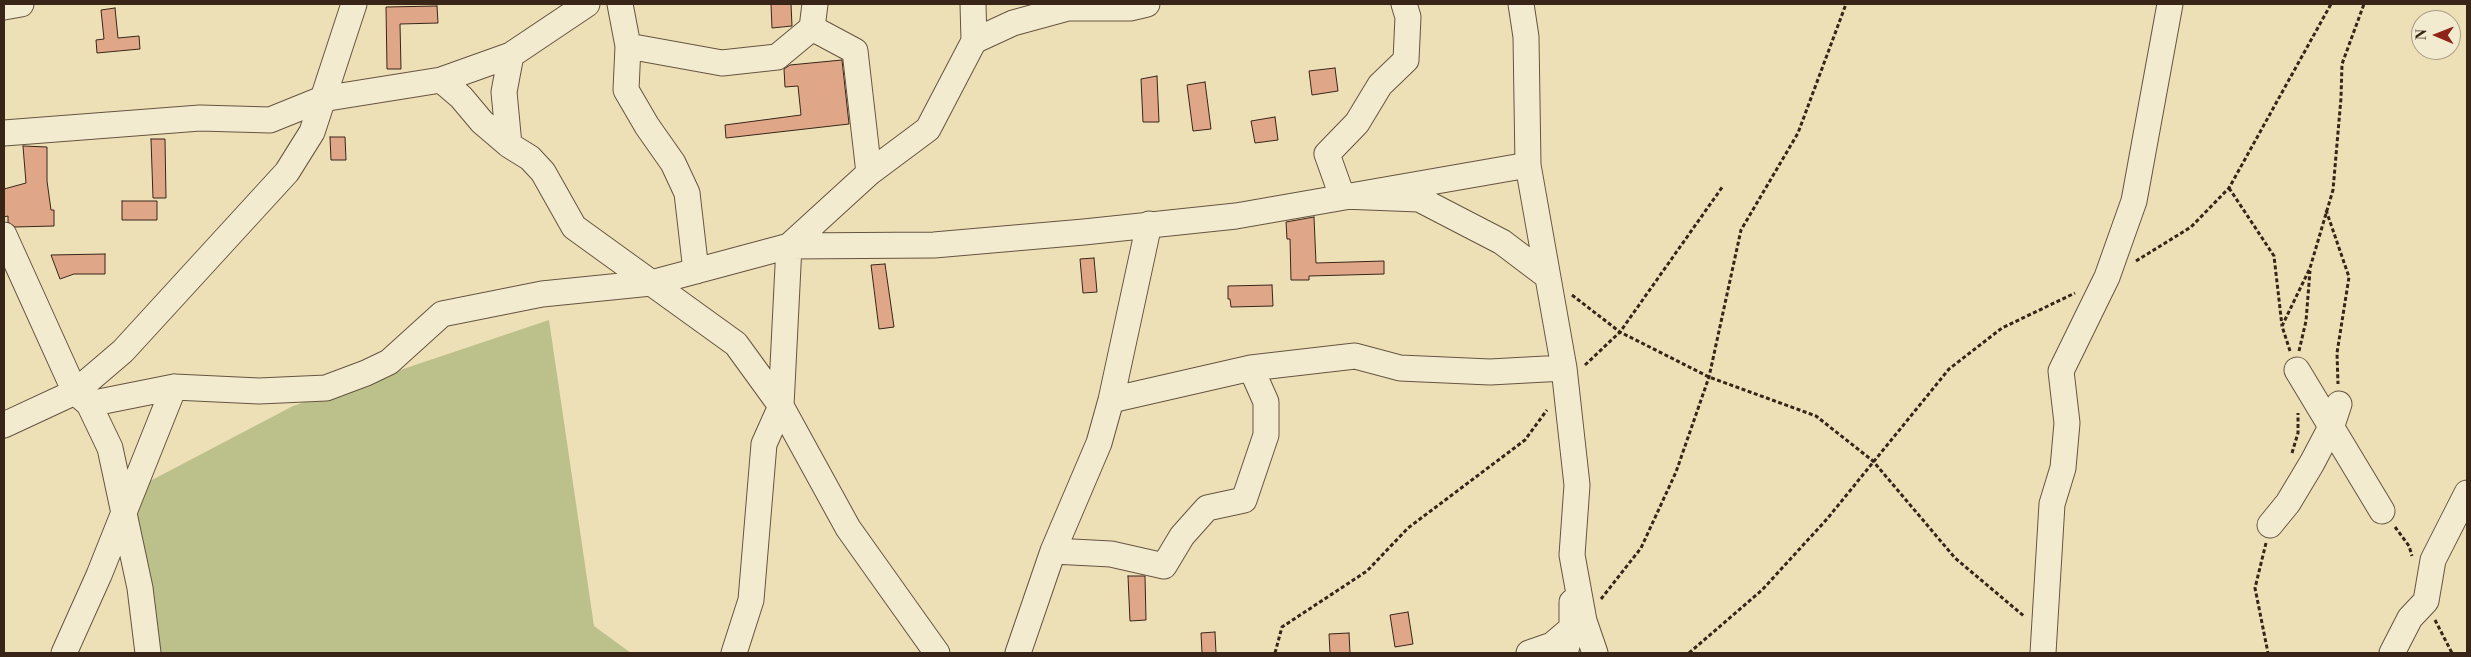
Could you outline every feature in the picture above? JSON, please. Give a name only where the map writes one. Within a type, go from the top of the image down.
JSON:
[{"type":"street","points":[[4,6],[21,4]]},
{"type":"street","points":[[82,398],[287,172],[312,132],[322,99],[333,74],[342,34],[354,4]]},
{"type":"street","points":[[4,133],[200,118],[270,120],[322,99],[441,80],[511,55],[587,4]]},
{"type":"street","points":[[620,4],[628,46],[626,90],[647,126],[673,163],[687,193],[696,272]]},
{"type":"street","points":[[628,46],[722,63],[778,57],[812,28],[815,4]]},
{"type":"street","points":[[734,653],[751,600],[764,444],[781,406],[789,246],[869,173],[928,129],[974,41],[973,4]]},
{"type":"street","points":[[974,41],[1013,23],[1068,8],[1130,8],[1147,4]]},
{"type":"street","points":[[1342,196],[1327,154],[1357,123],[1380,85],[1406,60],[1408,18],[1404,4]]},
{"type":"street","points":[[1521,4],[1526,37],[1528,165],[1565,376],[1577,485],[1572,555],[1578,624],[1595,653]]},
{"type":"street","points":[[2044,643],[2052,504],[2063,468],[2067,423],[2062,371],[2107,278],[2134,201],[2170,4]]},
{"type":"street","points":[[812,28],[855,51],[869,173]]},
{"type":"street","points":[[509,145],[504,92],[511,55]]},
{"type":"street","points":[[441,80],[461,97],[482,122],[509,145],[530,158],[543,172],[574,228],[736,344],[781,406],[848,528],[937,653]]},
{"type":"street","points":[[4,425],[82,398],[174,387],[259,391],[326,388],[389,362],[442,314],[542,294],[652,283],[789,246],[934,245],[1236,216],[1528,165]]},
{"type":"street","points":[[1342,196],[1419,199],[1502,242],[1546,276]]},
{"type":"street","points":[[1018,653],[1052,551],[1099,443],[1111,400],[1149,224]]},
{"type":"street","points":[[4,236],[82,398],[110,448],[140,588],[148,653]]},
{"type":"street","points":[[1111,400],[1251,368],[1355,356],[1400,368],[1565,376]]},
{"type":"street","points":[[1052,551],[1111,554],[1164,566],[1182,536],[1206,508],[1244,500],[1266,435],[1266,402],[1251,368]]},
{"type":"street","points":[[2297,370],[2336,415],[2382,511]]},
{"type":"street","points":[[64,653],[125,512],[174,387]]},
{"type":"street","points":[[2270,525],[2288,503],[2336,415]]},
{"type":"street","points":[[2392,653],[2410,618],[2426,600],[2432,560],[2467,493]]},
{"type":"street","points":[[1529,653],[1552,645],[1578,624]]},
{"type":"street","points":[[1565,653],[1578,624]]},
{"type":"path","points":[[1578,624],[1641,548],[1676,472],[1709,377],[1741,230],[1798,133],[1846,4]]},
{"type":"path","points":[[2135,261],[2191,227],[2229,188],[2331,4]]},
{"type":"path","points":[[2282,326],[2310,268],[2333,190],[2342,64],[2364,4]]},
{"type":"path","points":[[1275,653],[1282,627],[1367,571],[1408,528],[1525,440],[1565,376],[1620,332],[1723,186]]},
{"type":"path","points":[[2229,188],[2274,256],[2282,326],[2297,370]]},
{"type":"path","points":[[2326,209],[2349,277],[2337,353],[2336,415]]},
{"type":"path","points":[[2297,370],[2306,321],[2310,268]]},
{"type":"path","points":[[1546,276],[1620,332],[1709,377],[1816,416],[1874,461],[1956,558],[2044,643]]},
{"type":"path","points":[[1689,653],[1762,590],[1828,519],[1949,369],[2002,328],[2107,278]]},
{"type":"path","points":[[2290,459],[2298,432],[2298,406]]},
{"type":"path","points":[[2382,511],[2409,546],[2415,564]]},
{"type":"path","points":[[2268,653],[2254,588],[2270,525]]},
{"type":"path","points":[[2426,600],[2452,653]]},
{"type":"green space","points":[[549,320],[594,626],[631,653],[150,653],[134,520],[150,481],[293,406]]},
{"type":"building","points":[[771,4],[791,4],[792,26],[772,28]]},
{"type":"building","points":[[437,6],[438,23],[400,24],[401,69],[387,69],[386,7]]},
{"type":"building","points":[[115,8],[118,38],[139,36],[140,49],[97,53],[96,40],[104,39],[101,10]]},
{"type":"building","points":[[842,60],[849,124],[726,138],[725,125],[801,115],[798,86],[785,87],[784,69],[790,65]]},
{"type":"building","points":[[1335,68],[1338,91],[1312,95],[1309,71]]},
{"type":"building","points":[[1157,76],[1159,122],[1143,122],[1141,79]]},
{"type":"building","points":[[1205,82],[1211,129],[1193,131],[1187,85]]},
{"type":"building","points":[[1275,117],[1278,140],[1255,143],[1251,121]]},
{"type":"building","points":[[330,137],[345,137],[346,160],[331,160]]},
{"type":"building","points":[[151,139],[165,139],[166,198],[153,198]]},
{"type":"building","points":[[23,146],[47,147],[47,181],[51,210],[54,210],[54,226],[15,227],[8,222],[8,216],[4,217],[4,189],[26,183]]},
{"type":"building","points":[[122,201],[157,201],[157,220],[122,220]]},
{"type":"building","points":[[1314,217],[1316,263],[1384,261],[1384,274],[1309,276],[1309,280],[1291,280],[1290,239],[1287,239],[1286,222]]},
{"type":"building","points":[[105,254],[105,274],[74,274],[60,279],[51,255]]},
{"type":"building","points":[[1094,258],[1097,292],[1083,293],[1080,259]]},
{"type":"building","points":[[885,264],[894,327],[879,329],[871,265]]},
{"type":"building","points":[[1272,285],[1273,306],[1231,307],[1230,299],[1228,299],[1228,286]]},
{"type":"building","points":[[1128,576],[1145,576],[1146,620],[1130,621]]},
{"type":"building","points":[[1408,612],[1413,644],[1395,647],[1390,615]]},
{"type":"building","points":[[1215,632],[1216,653],[1202,653],[1201,633]]},
{"type":"building","points":[[1349,633],[1350,653],[1330,653],[1329,634]]}]
